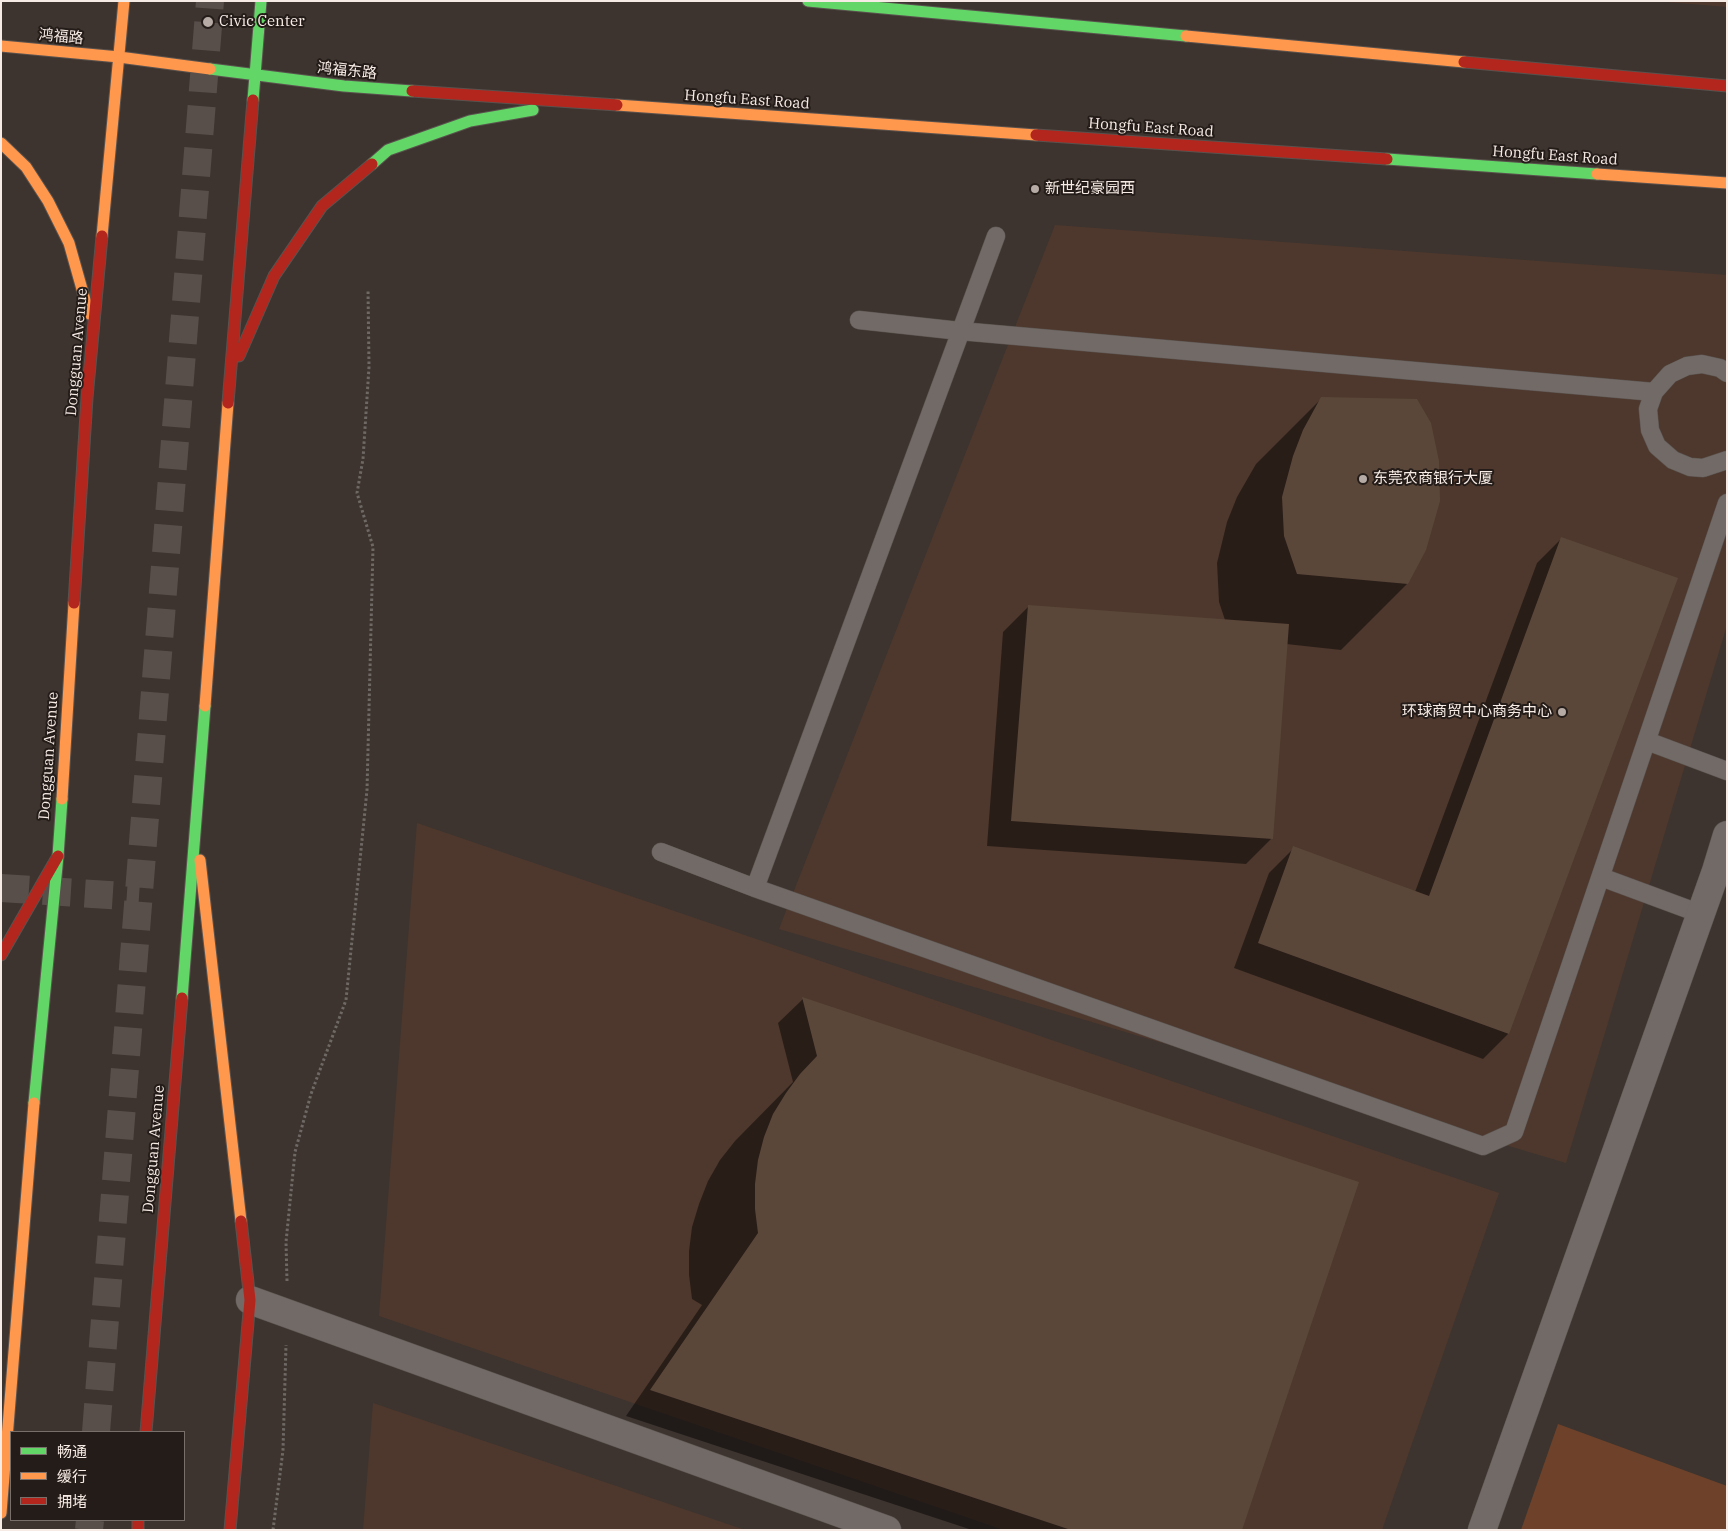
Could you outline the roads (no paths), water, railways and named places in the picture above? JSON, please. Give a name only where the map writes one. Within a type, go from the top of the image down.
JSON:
[{"type":"main road","name":"Dongguan Avenue","points":[[1,1513],[32,1122],[58,856],[87,398],[124,1]]},
{"type":"main road","name":"Dongguan Avenue","points":[[146,1431],[261,1]]},
{"type":"main road","points":[[808,1],[1727,86]]},
{"type":"main road","name":"鸿福路","points":[[1,46],[119,57]]},
{"type":"main road","name":"鸿福东路","points":[[119,57],[344,86],[574,103]]},
{"type":"main road","points":[[230,378],[274,276],[317,213],[322,206],[388,150],[470,121],[574,103]]},
{"type":"main road","name":"Hongfu East Road","points":[[574,103],[1727,183]]},
{"type":"main road","points":[[1,142],[26,167],[65,234],[93,331]]},
{"type":"main road","points":[[196,828],[250,1300],[230,1530]]},
{"type":"main road","points":[[1,955],[58,856]]},
{"type":"street","points":[[1482,1530],[1701,914],[1727,835]]},
{"type":"street","points":[[250,1300],[887,1530]]},
{"type":"lane","points":[[756,888],[996,236]]},
{"type":"lane","points":[[859,320],[960,331],[1654,392]]},
{"type":"lane","points":[[1727,373],[1720,368],[1702,364],[1687,366],[1670,374],[1654,392],[1648,409],[1650,430],[1657,446],[1673,460],[1690,467],[1703,468],[1727,460]]},
{"type":"lane","points":[[660,852],[756,888],[1483,1146],[1514,1132],[1727,503]]},
{"type":"lane","points":[[1647,741],[1727,771]]},
{"type":"lane","points":[[1601,878],[1701,914]]},
{"type":"tunnel","points":[[96,1431],[210,1]]},
{"type":"tunnel","points":[[1,888],[139,897]]},
{"type":"tunnel","points":[[89,1530],[90,1521]]},
{"type":"place","name":"Civic Center","points":[[208,22]]},
{"type":"place","name":"新世纪豪园西","points":[[1035,189]]},
{"type":"place","name":"东莞农商银行大厦","points":[[1363,479]]},
{"type":"place","name":"环球商贸中心商务中心","points":[[1562,712]]}]
